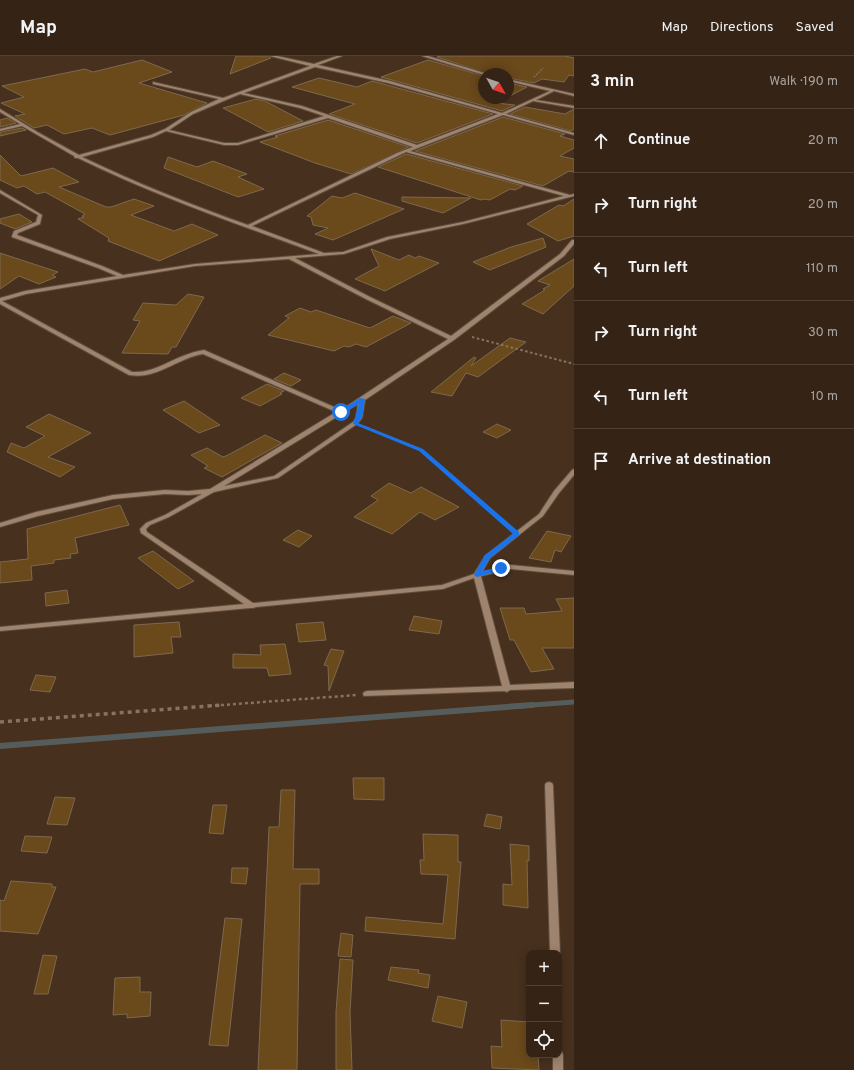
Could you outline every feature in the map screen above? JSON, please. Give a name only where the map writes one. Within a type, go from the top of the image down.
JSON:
[{"type":"street","points":[[272,56],[389,82],[574,134]]},
{"type":"street","points":[[76,157],[141,139],[166,130],[192,113],[223,99],[340,56]]},
{"type":"street","points":[[424,56],[478,72]]},
{"type":"street","points":[[154,82],[223,99]]},
{"type":"street","points":[[514,82],[574,96]]},
{"type":"street","points":[[250,226],[405,151],[502,114],[552,91]]},
{"type":"street","points":[[239,93],[301,107],[418,147]]},
{"type":"street","points":[[562,105],[574,96]]},
{"type":"street","points":[[535,100],[574,107]]},
{"type":"street","points":[[0,110],[76,157],[144,188],[326,255]]},
{"type":"street","points":[[166,130],[224,144],[238,144],[329,116]]},
{"type":"street","points":[[0,130],[22,125]]},
{"type":"street","points":[[405,151],[573,196]]},
{"type":"street","points":[[0,191],[40,215],[38,223],[14,233],[14,236],[100,267],[122,277]]},
{"type":"street","points":[[0,301],[19,295],[195,265],[344,253],[388,238],[463,223],[573,196]]},
{"type":"street","points":[[253,606],[143,531],[148,524],[167,516],[212,490],[341,412],[460,334],[562,255],[574,241]]},
{"type":"street","points":[[288,257],[452,339]]},
{"type":"street","points":[[0,301],[131,374],[138,376],[152,374],[192,354],[204,352],[341,412]]},
{"type":"street","points":[[0,525],[36,514],[113,497],[165,492],[188,493],[212,490],[265,480],[283,474],[355,423],[359,418],[362,399]]},
{"type":"street","points":[[507,689],[477,575],[487,557],[541,515],[556,492],[574,471]]},
{"type":"street","points":[[0,629],[253,606],[443,586],[477,575],[511,567],[574,573]]},
{"type":"street","points":[[367,694],[574,685]]},
{"type":"street","points":[[550,785],[554,950]]},
{"type":"street","points":[[558,1058],[558,1070]]},
{"type":"path","points":[[460,334],[574,364]]},
{"type":"path","points":[[355,423],[421,450],[517,534]]},
{"type":"path","points":[[0,722],[367,694]]},
{"type":"building","points":[[236,56],[269,56],[271,58],[230,74]]},
{"type":"building","points":[[565,56],[574,58],[574,76],[569,75],[564,82],[542,79],[534,83],[514,79],[514,68],[478,68],[478,70],[437,57]]},
{"type":"building","points":[[142,60],[172,72],[139,83],[207,103],[184,115],[110,135],[92,128],[64,134],[47,125],[34,128],[15,116],[25,114],[1,103],[24,97],[2,86],[85,69],[93,72]]},
{"type":"building","points":[[428,60],[478,74],[478,104],[515,105],[502,111],[381,77]]},
{"type":"building","points":[[319,78],[357,87],[372,81],[493,114],[417,143],[329,114],[355,104],[292,87]]},
{"type":"building","points":[[514,84],[527,87],[514,94]]},
{"type":"building","points":[[256,99],[265,101],[303,121],[268,132],[223,108]]},
{"type":"building","points":[[525,107],[565,114],[574,109],[574,129],[571,131],[510,114]]},
{"type":"building","points":[[503,117],[565,134],[560,136],[574,140],[574,148],[560,156],[574,159],[574,172],[569,171],[543,186],[415,151]]},
{"type":"building","points":[[7,118],[16,123],[0,127],[0,120]]},
{"type":"building","points":[[328,120],[409,147],[351,174],[315,163],[260,142]]},
{"type":"building","points":[[22,128],[26,130],[0,136],[0,132]]},
{"type":"building","points":[[406,154],[523,186],[515,190],[510,189],[490,200],[481,200],[378,167]]},
{"type":"building","points":[[0,155],[21,176],[53,168],[79,182],[59,187],[106,207],[111,207],[134,199],[154,206],[131,215],[174,231],[192,224],[218,235],[159,261],[108,241],[109,238],[78,219],[84,217],[82,216],[85,214],[45,192],[37,194],[24,186],[17,188],[0,180]]},
{"type":"building","points":[[168,157],[197,167],[213,161],[247,174],[238,177],[264,189],[238,197],[164,168]]},
{"type":"building","points":[[355,193],[404,209],[333,240],[315,234],[328,228],[313,225],[311,217],[307,216],[332,196],[342,198]]},
{"type":"building","points":[[402,197],[471,198],[443,213],[402,201]]},
{"type":"building","points":[[574,199],[574,236],[558,241],[527,224],[559,205],[563,206]]},
{"type":"building","points":[[19,214],[32,222],[15,229],[0,223],[0,219]]},
{"type":"building","points":[[543,238],[546,247],[490,270],[473,262],[511,247]]},
{"type":"building","points":[[371,249],[399,260],[409,255],[415,258],[419,256],[439,263],[385,291],[355,279],[379,266]]},
{"type":"building","points":[[0,253],[58,272],[52,275],[56,277],[39,284],[19,276],[0,289]]},
{"type":"building","points":[[574,259],[574,286],[543,314],[522,304],[545,290],[543,289],[550,285],[538,281]]},
{"type":"building","points":[[188,294],[204,297],[176,347],[172,347],[168,354],[122,353],[140,321],[133,320],[143,303],[176,305]]},
{"type":"building","points":[[300,308],[311,312],[316,310],[370,328],[393,316],[411,323],[366,347],[356,344],[349,347],[344,346],[334,351],[268,335],[289,318],[285,316]]},
{"type":"building","points":[[510,338],[526,342],[478,377],[466,373],[452,396],[431,392],[474,357],[476,358],[471,366]]},
{"type":"building","points":[[284,373],[301,380],[291,386],[274,379]]},
{"type":"building","points":[[267,384],[284,391],[280,393],[282,394],[260,406],[241,398]]},
{"type":"building","points":[[184,401],[220,425],[199,433],[163,410]]},
{"type":"building","points":[[49,414],[91,433],[48,457],[75,467],[60,477],[7,452],[11,443],[24,448],[45,436],[26,427]]},
{"type":"building","points":[[497,424],[511,430],[497,438],[483,432]]},
{"type":"building","points":[[265,435],[282,443],[222,477],[204,468],[208,466],[191,455],[207,448],[223,457]]},
{"type":"building","points":[[389,483],[411,493],[421,487],[459,507],[435,520],[420,512],[392,534],[354,517],[378,500],[371,496]]},
{"type":"building","points":[[120,505],[129,525],[75,538],[78,553],[70,554],[71,558],[54,560],[54,563],[31,566],[32,580],[0,583],[0,562],[28,559],[27,529]]},
{"type":"building","points":[[298,530],[312,536],[299,547],[283,540]]},
{"type":"building","points":[[547,531],[571,536],[561,552],[555,550],[551,562],[529,558]]},
{"type":"building","points":[[153,551],[194,581],[178,589],[138,558]]},
{"type":"building","points":[[67,590],[69,603],[46,606],[45,593]]},
{"type":"building","points":[[574,598],[574,648],[542,648],[554,669],[531,672],[514,640],[510,640],[500,608],[524,608],[526,614],[562,611],[556,599]]},
{"type":"building","points":[[414,616],[442,621],[439,634],[409,630]]},
{"type":"building","points":[[179,622],[181,637],[171,637],[173,653],[134,657],[134,625]]},
{"type":"building","points":[[323,622],[326,640],[299,642],[296,624]]},
{"type":"building","points":[[285,644],[291,674],[269,676],[267,668],[233,668],[233,654],[261,655],[260,645]]},
{"type":"building","points":[[331,649],[344,651],[329,691],[328,666],[324,665]]},
{"type":"building","points":[[36,675],[56,677],[50,692],[30,690]]},
{"type":"building","points":[[353,778],[384,778],[384,800],[354,799]]},
{"type":"building","points":[[281,790],[295,790],[293,869],[319,869],[319,884],[300,884],[297,1070],[258,1070],[269,827],[279,827]]},
{"type":"building","points":[[55,797],[75,798],[67,825],[47,824]]},
{"type":"building","points":[[213,805],[227,805],[223,834],[209,833]]},
{"type":"building","points":[[487,814],[502,817],[500,829],[484,826]]},
{"type":"building","points":[[423,834],[458,835],[458,862],[461,862],[455,939],[365,931],[366,917],[443,924],[448,875],[421,874],[420,860],[424,860]]},
{"type":"building","points":[[25,836],[52,837],[47,853],[21,851]]},
{"type":"building","points":[[510,844],[529,846],[529,861],[527,860],[528,908],[503,905],[503,884],[512,885]]},
{"type":"building","points":[[232,868],[248,868],[246,884],[231,883]]},
{"type":"building","points":[[11,881],[52,884],[52,887],[56,887],[38,934],[0,931],[0,900],[4,901]]},
{"type":"building","points":[[225,918],[242,919],[228,1046],[209,1045]]},
{"type":"building","points":[[341,933],[353,935],[351,957],[338,956]]},
{"type":"building","points":[[43,955],[57,956],[48,994],[34,994]]},
{"type":"building","points":[[340,959],[353,960],[350,1012],[352,1070],[336,1070],[336,1012]]},
{"type":"building","points":[[391,967],[419,970],[418,973],[430,975],[428,988],[388,980]]},
{"type":"building","points":[[140,977],[140,992],[151,992],[150,1016],[127,1018],[127,1014],[113,1015],[115,978]]},
{"type":"building","points":[[438,996],[467,1002],[462,1028],[432,1021]]},
{"type":"building","points":[[501,1020],[526,1022],[526,1058],[538,1058],[539,1070],[492,1068],[491,1046],[502,1047]]},
{"type":"waterway","points":[[519,706],[574,702]]},
{"type":"waterway","points":[[519,706],[532,705]]},
{"type":"waterway","points":[[0,746],[519,706]]},
{"type":"route","points":[[341,412],[362,399],[359,418],[355,423],[393,437],[421,450],[517,534],[487,557],[477,575],[501,568]]}]
